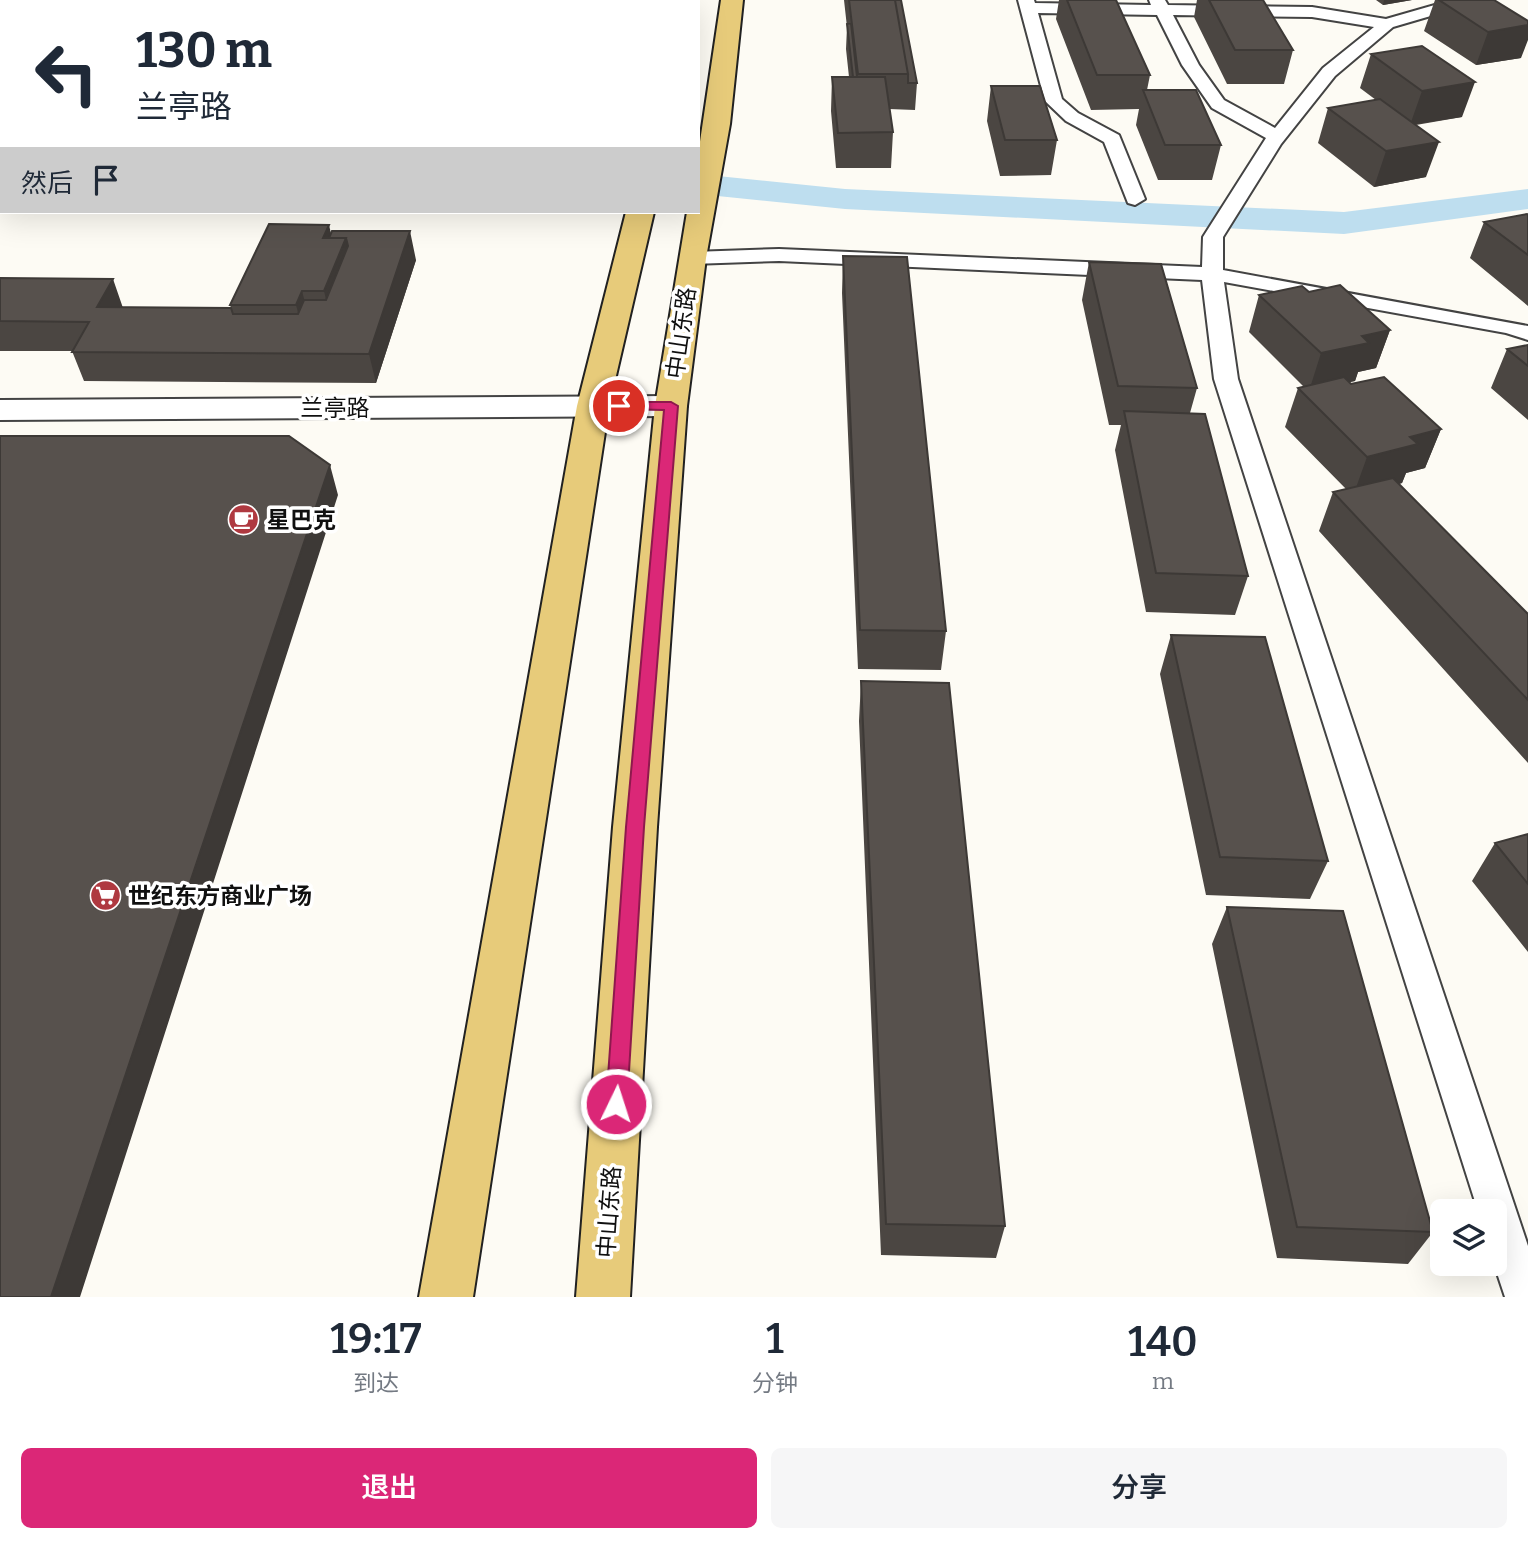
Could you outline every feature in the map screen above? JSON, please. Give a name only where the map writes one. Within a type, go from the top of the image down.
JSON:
[{"type":"main road","name":"中山东路","points":[[603,1297],[635,827],[671,406],[692,258],[717,124],[732,0]]},
{"type":"main road","points":[[446,1297],[593,406],[639,214]]},
{"type":"street","name":"兰亭路","points":[[0,410],[671,406]]},
{"type":"lane","points":[[1469,0],[1387,24],[1329,72],[1277,137],[1213,237],[1212,274],[1226,379],[1525,1297]]},
{"type":"lane","points":[[1135,199],[1112,139],[1072,117],[1054,101],[1027,4],[1160,4],[1312,12],[1387,24]]},
{"type":"lane","points":[[1160,4],[1191,65],[1218,104],[1277,137]]},
{"type":"lane","points":[[692,258],[779,255],[1212,274],[1511,327],[1528,333]]},
{"type":"building","points":[[849,0],[895,0],[908,74],[858,74]]},
{"type":"building","points":[[895,0],[901,0],[917,83],[908,83]]},
{"type":"building","points":[[1067,0],[1116,0],[1150,75],[1097,75]]},
{"type":"building","points":[[1209,0],[1263,0],[1293,50],[1235,50]]},
{"type":"building","points":[[1439,0],[1494,0],[1528,21],[1528,25],[1488,32]]},
{"type":"building","points":[[851,23],[857,77],[853,77],[847,24]]},
{"type":"building","points":[[1422,46],[1475,82],[1422,91],[1371,54]]},
{"type":"building","points":[[832,77],[885,77],[893,132],[838,133]]},
{"type":"building","points":[[991,86],[1040,86],[1057,140],[1005,140]]},
{"type":"building","points":[[1143,90],[1196,90],[1221,145],[1165,145]]},
{"type":"building","points":[[1380,99],[1439,142],[1386,151],[1328,108]]},
{"type":"building","points":[[1527,214],[1528,255],[1484,222]]},
{"type":"building","points":[[269,224],[329,225],[323,238],[346,238],[324,291],[302,291],[296,305],[230,305]]},
{"type":"building","points":[[332,231],[410,231],[369,354],[72,352],[89,322],[0,321],[0,278],[113,279],[97,307],[231,308],[233,314],[298,314],[304,300],[326,300],[348,246],[346,238],[329,238]]},
{"type":"building","points":[[843,256],[907,257],[946,631],[860,630]]},
{"type":"building","points":[[1089,262],[1161,264],[1197,388],[1118,386]]},
{"type":"building","points":[[1340,285],[1390,330],[1362,336],[1369,343],[1321,353],[1259,295],[1302,286],[1309,292]]},
{"type":"building","points":[[1528,345],[1528,366],[1507,349]]},
{"type":"building","points":[[1344,377],[1351,384],[1384,377],[1441,429],[1410,437],[1418,444],[1367,457],[1298,388]]},
{"type":"building","points":[[1124,411],[1205,414],[1248,576],[1156,573]]},
{"type":"building","name":"世纪东方商业广场","points":[[0,436],[289,436],[330,465],[51,1297],[0,1297]]},
{"type":"building","points":[[1393,478],[1528,614],[1528,700],[1333,492]]},
{"type":"building","points":[[1171,635],[1265,637],[1328,861],[1220,857]]},
{"type":"building","points":[[861,681],[949,683],[1005,1226],[886,1224]]},
{"type":"building","points":[[1528,834],[1528,884],[1495,843]]},
{"type":"building","points":[[1227,907],[1343,911],[1430,1221],[1430,1232],[1297,1227]]},
{"type":"waterway","points":[[700,184],[845,199],[1344,223],[1528,199]]},
{"type":"place","name":"星巴克","points":[[244,520]]},
{"type":"place","name":"世纪东方商业广场","points":[[105,896]]},
{"type":"route","points":[[616,1104],[635,827],[671,406],[619,406]]}]
